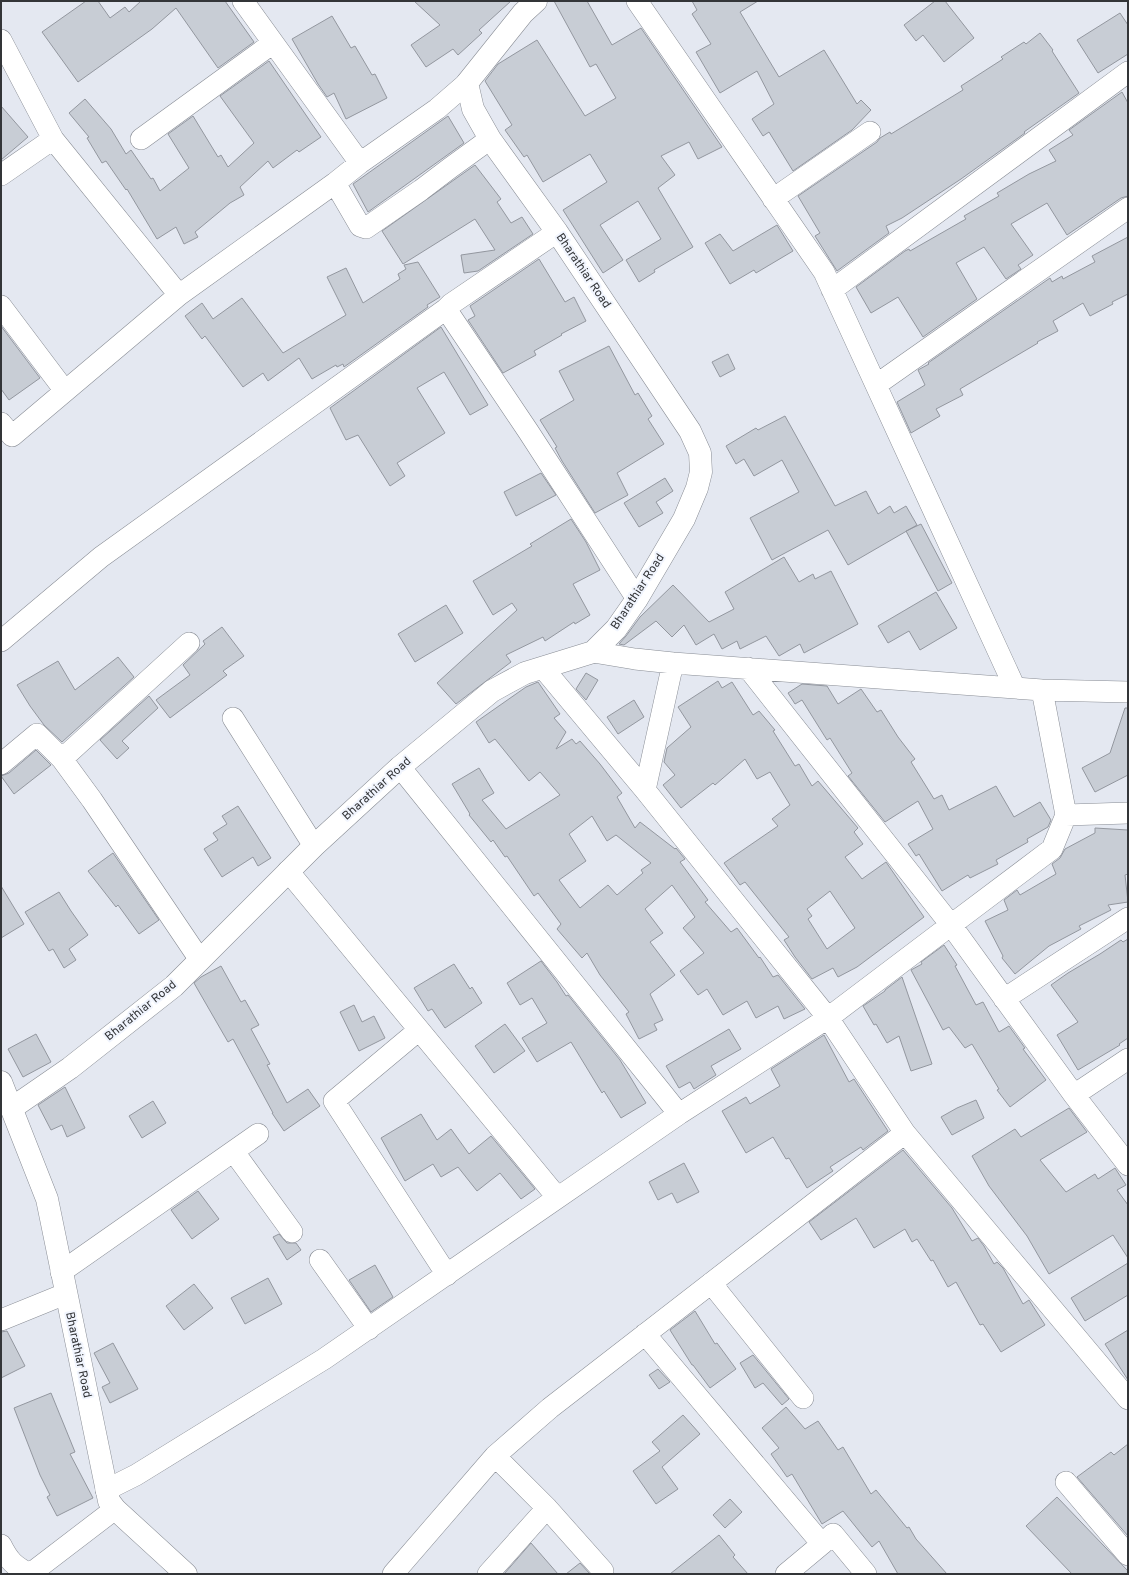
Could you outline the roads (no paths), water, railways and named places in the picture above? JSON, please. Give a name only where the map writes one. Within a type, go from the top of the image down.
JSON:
[{"type":"main road","points":[[467,83],[522,13],[536,1]]},
{"type":"main road","name":"Bharathiar Road","points":[[12,1108],[70,1068],[174,986],[288,871],[400,766],[492,691],[525,673],[593,652],[616,630],[637,599],[684,519],[697,488],[701,472],[700,453],[690,431],[557,232],[490,140],[474,109],[467,83]]},
{"type":"main road","name":"Bharathiar Road","points":[[1,1082],[47,1199],[65,1294],[109,1501],[115,1509],[186,1574]]},
{"type":"street","points":[[243,1],[360,163]]},
{"type":"street","points":[[637,1],[824,272],[1015,688]]},
{"type":"street","points":[[1,40],[53,139],[179,295]]},
{"type":"street","points":[[141,139],[273,43]]},
{"type":"street","points":[[832,290],[1128,72]]},
{"type":"street","points":[[1,423],[12,436],[179,295],[335,183],[360,163],[437,109],[467,83]]},
{"type":"street","points":[[773,199],[870,132]]},
{"type":"street","points":[[1,175],[53,139]]},
{"type":"street","points":[[335,183],[360,226],[366,228],[490,140]]},
{"type":"street","points":[[876,384],[1128,208]]},
{"type":"street","points":[[1,642],[101,557],[451,304],[557,232]]},
{"type":"street","points":[[1,306],[65,391]]},
{"type":"street","points":[[446,309],[528,431],[637,599]]},
{"type":"street","points":[[62,759],[189,643]]},
{"type":"street","points":[[593,652],[635,659],[673,663],[1042,690],[1128,692]]},
{"type":"street","points":[[645,790],[673,663]]},
{"type":"street","points":[[543,668],[645,790],[828,1018],[905,1132],[1128,1399]]},
{"type":"street","points":[[748,668],[950,925],[1074,1095],[1128,1165]]},
{"type":"street","points":[[106,1490],[143,1471],[324,1359],[679,1114],[828,1018],[1052,849],[1066,816],[1042,690]]},
{"type":"street","points":[[233,718],[314,846]]},
{"type":"street","points":[[1,764],[37,734],[62,759],[92,800],[200,960]]},
{"type":"street","points":[[400,766],[679,1114]]},
{"type":"street","points":[[1066,816],[1128,813]]},
{"type":"street","points":[[288,871],[557,1197]]},
{"type":"street","points":[[1004,999],[1128,918]]},
{"type":"street","points":[[419,1030],[334,1101],[446,1275]]},
{"type":"street","points":[[1074,1095],[1128,1060]]},
{"type":"street","points":[[393,1574],[495,1456],[550,1408],[905,1132]]},
{"type":"street","points":[[61,1272],[258,1134]]},
{"type":"street","points":[[234,1152],[292,1232]]},
{"type":"street","points":[[320,1260],[369,1328]]},
{"type":"street","points":[[711,1283],[803,1398]]},
{"type":"street","points":[[1,1320],[65,1294]]},
{"type":"street","points":[[645,1334],[822,1544]]},
{"type":"street","points":[[495,1456],[547,1508],[603,1571]]},
{"type":"street","points":[[1066,1482],[1128,1555]]},
{"type":"street","points":[[488,1574],[547,1508]]},
{"type":"street","points":[[1,1545],[10,1562],[30,1574],[115,1509]]},
{"type":"street","points":[[786,1574],[833,1534],[866,1574]]}]
